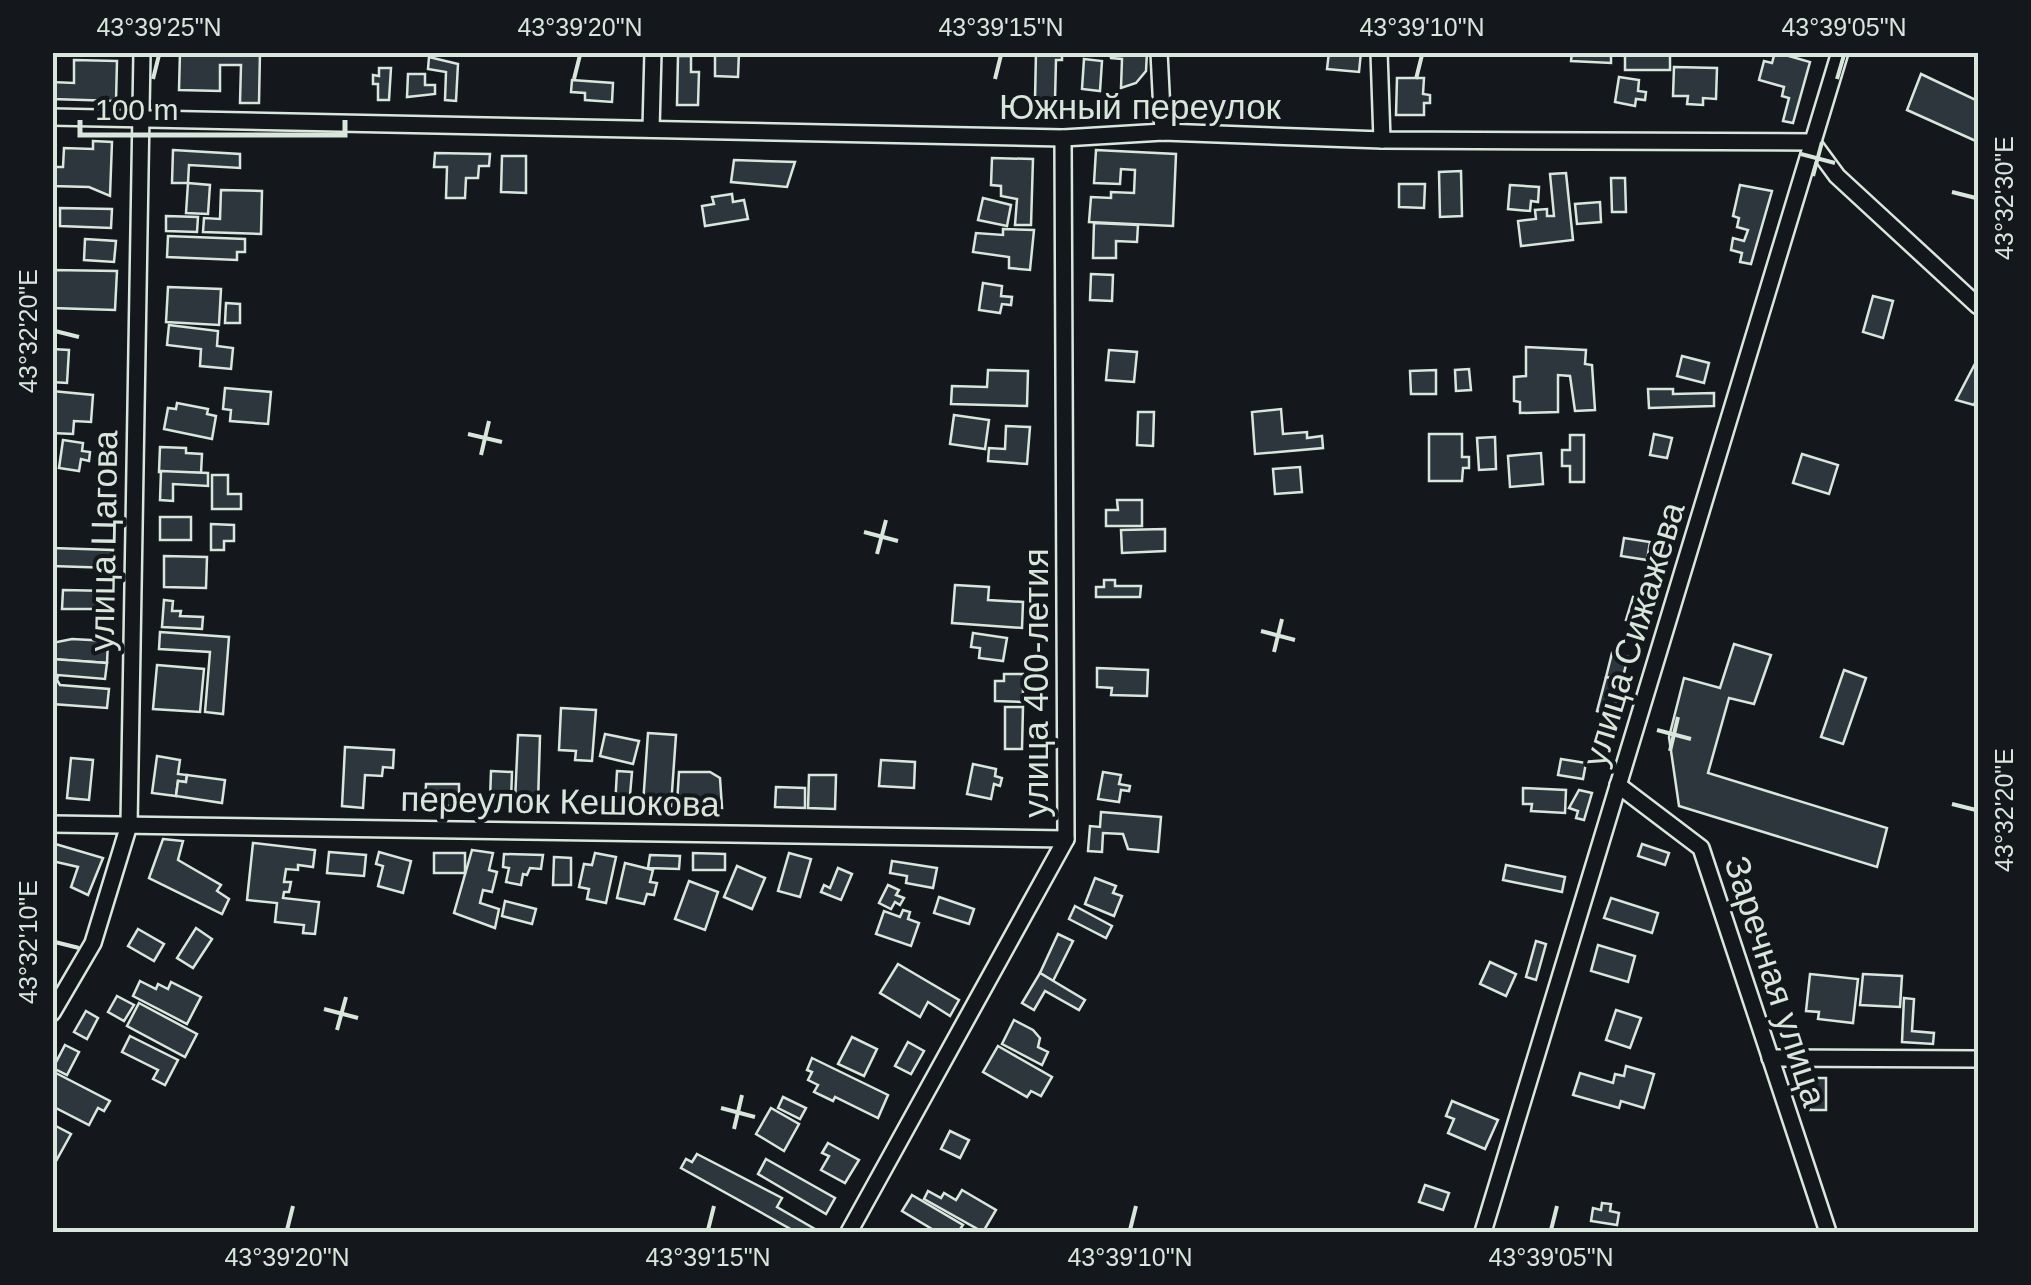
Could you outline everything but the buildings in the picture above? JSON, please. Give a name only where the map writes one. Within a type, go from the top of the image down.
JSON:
[{"type":"street","name":"улица Цагова","points":[[52,1014],[93,944],[129,825],[142,52]]},
{"type":"street","points":[[651,129],[653,52]]},
{"type":"street","points":[[1160,52],[1164,132]]},
{"type":"street","points":[[1379,52],[1382,140]]},
{"type":"street","name":"улица Сижажева","points":[[1483,1232],[1840,52]]},
{"type":"street","name":"Южный переулок","points":[[52,117],[1063,138],[1164,132],[1382,140],[1812,142]]},
{"type":"street","name":"улица 400-летия","points":[[849,1232],[1066,838],[1063,138]]},
{"type":"street","points":[[1812,142],[1836,176],[1978,306]]},
{"type":"street","name":"Заречная улица","points":[[1618,785],[1701,848],[1828,1232]]},
{"type":"street","name":"переулок Кешокова","points":[[52,824],[1066,838]]},
{"type":"street","points":[[1770,1058],[1978,1060]]}]
